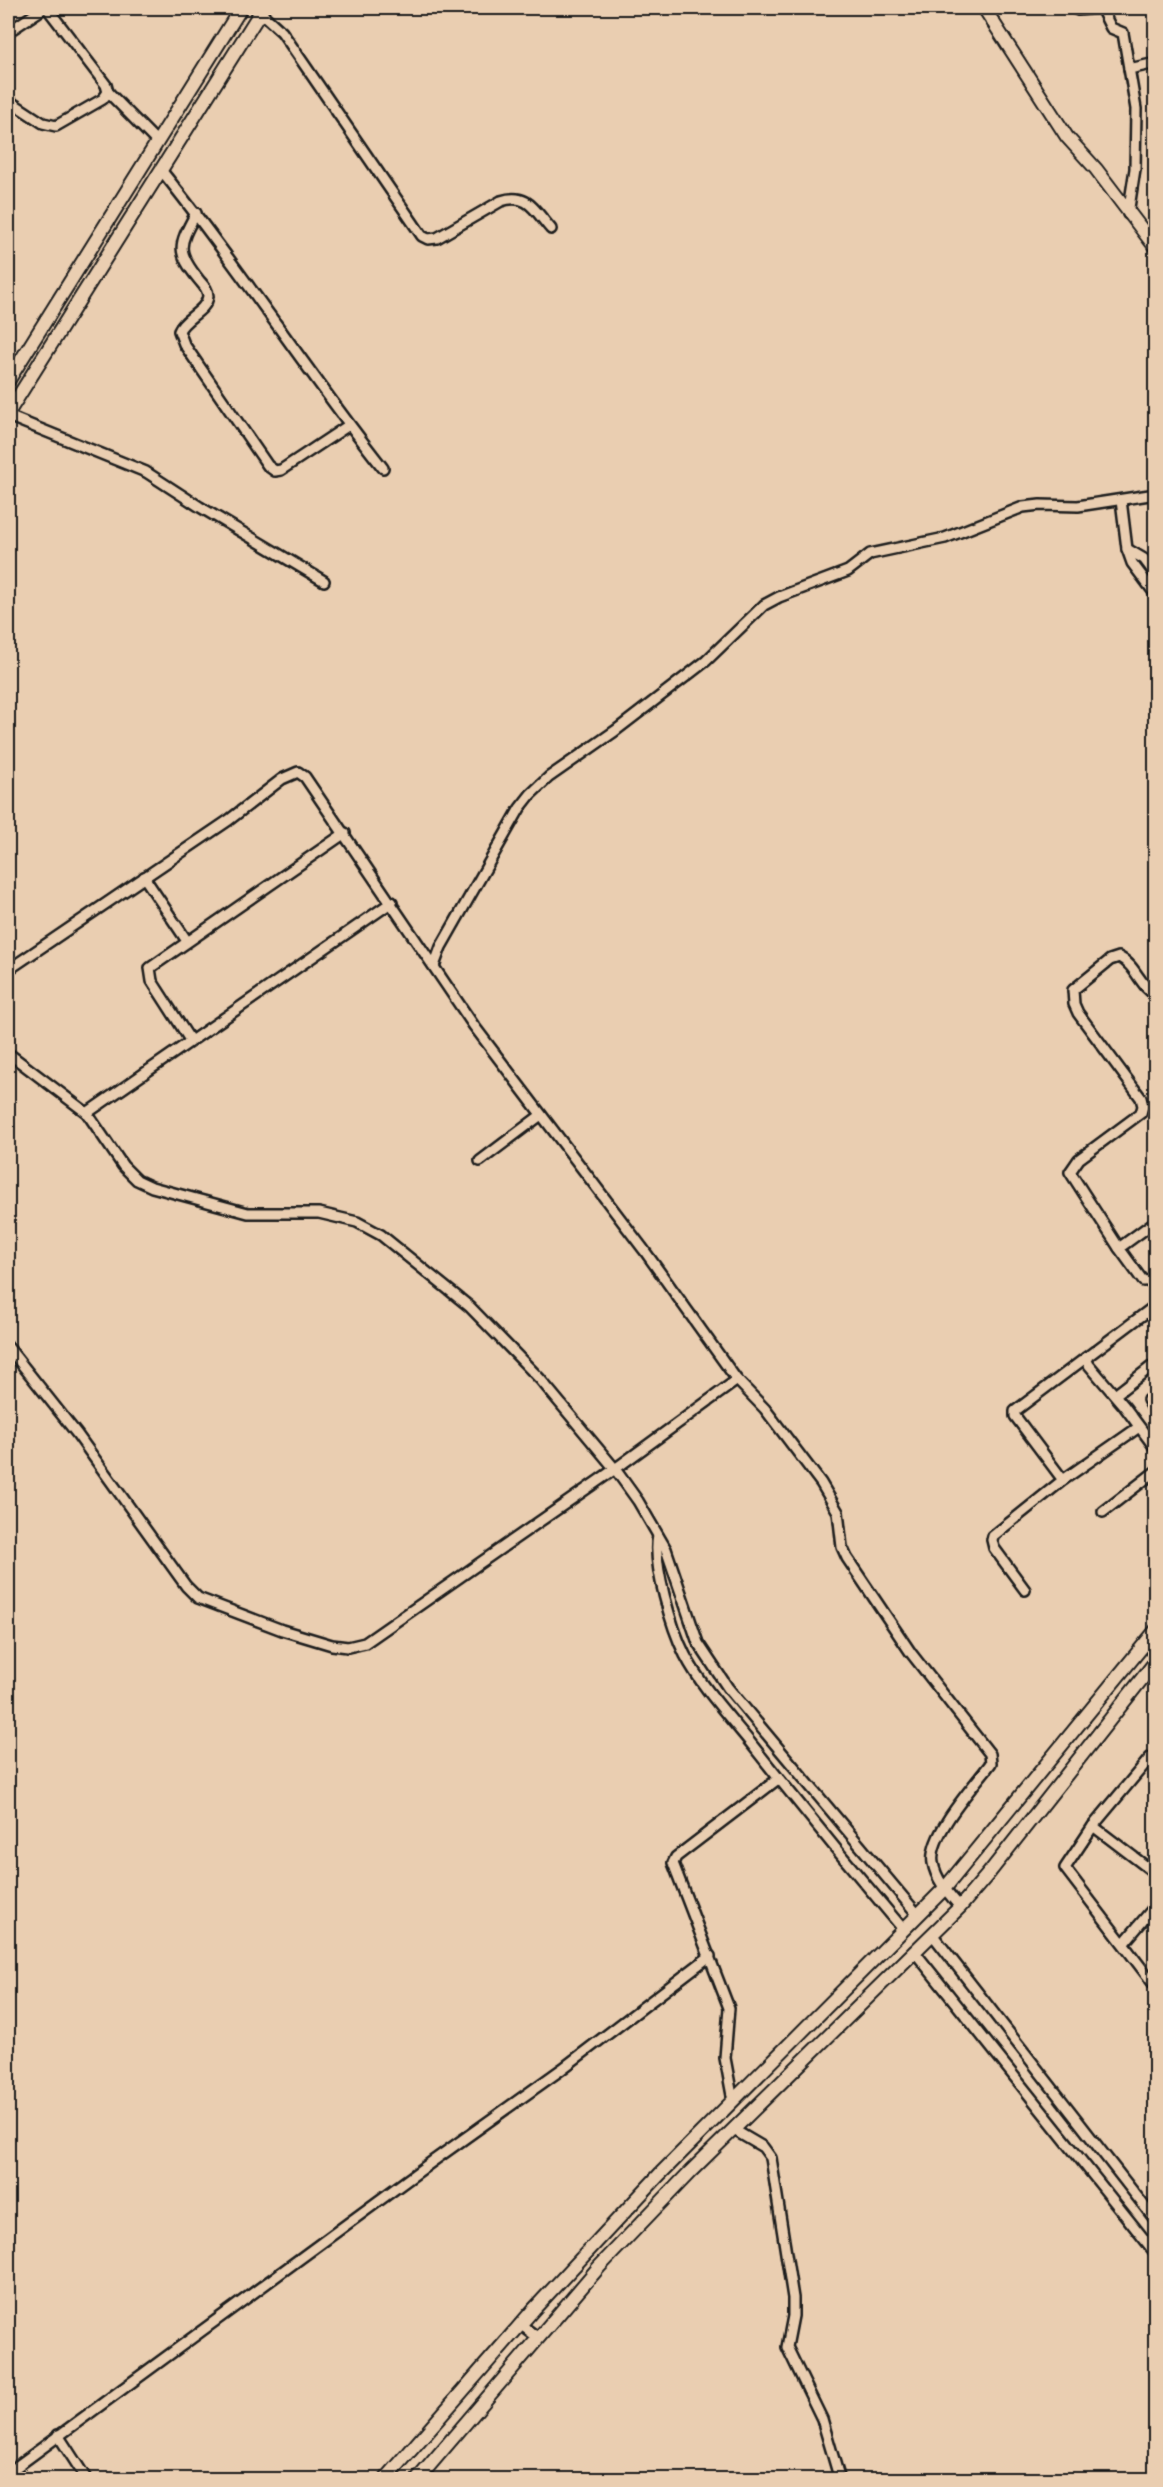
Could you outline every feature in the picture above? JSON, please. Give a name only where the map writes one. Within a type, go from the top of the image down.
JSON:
[{"type":"street","points":[[8,32],[45,8],[106,85],[108,92],[157,142]]},
{"type":"street","points":[[8,381],[241,8]]},
{"type":"street","points":[[984,8],[1067,137],[1096,169],[1155,248]]},
{"type":"street","points":[[1073,8],[1078,10],[1101,8],[1111,28],[1123,33],[1136,109],[1135,169],[1128,214]]},
{"type":"street","points":[[324,581],[146,472],[8,415],[262,10],[282,32],[422,236],[428,239],[437,238],[501,201],[512,198],[522,198],[529,203],[550,229]]},
{"type":"street","points":[[1129,69],[1155,63]]},
{"type":"street","points":[[8,100],[43,123],[56,126],[103,99],[108,92]]},
{"type":"street","points":[[161,170],[196,213],[349,425],[383,468]]},
{"type":"street","points":[[196,213],[182,239],[180,250],[189,268],[206,288],[208,299],[181,325],[178,332],[268,466],[275,471],[281,470],[349,425]]},
{"type":"street","points":[[434,966],[450,930],[520,807],[531,794],[549,777],[615,731],[706,661],[764,605],[848,571],[870,554],[945,538],[1023,507],[1078,506],[1155,494]]},
{"type":"street","points":[[1121,500],[1127,549],[1132,563],[1155,595]]},
{"type":"street","points":[[1127,549],[1144,559],[1155,575]]},
{"type":"street","points":[[8,970],[229,820],[282,779],[298,772],[305,777],[474,1026],[644,1250],[737,1380],[765,1409],[826,1491],[838,1512],[842,1547],[847,1558],[911,1653],[990,1754],[991,1763],[942,1829],[934,1845],[933,1865],[945,1888],[960,1907]]},
{"type":"street","points":[[190,1040],[149,975],[150,968],[345,833]]},
{"type":"street","points":[[144,877],[188,941]]},
{"type":"street","points":[[87,1113],[392,902]]},
{"type":"street","points":[[1155,995],[1149,992],[1130,964],[1119,957],[1110,960],[1072,992],[1078,1013],[1142,1098],[1143,1106],[1141,1113],[1079,1159],[1071,1168],[1072,1179],[1143,1281],[1155,1280]]},
{"type":"street","points":[[8,1053],[87,1113],[123,1166],[137,1180],[152,1187],[248,1213],[319,1213],[357,1222],[381,1235],[470,1307],[540,1379],[615,1469],[638,1501],[669,1556],[691,1625],[707,1659],[728,1688],[918,1915]]},
{"type":"street","points":[[480,1161],[541,1115]]},
{"type":"street","points":[[1119,1248],[1155,1221]]},
{"type":"street","points":[[1063,1480],[1014,1413],[1155,1305]]},
{"type":"street","points":[[8,1347],[77,1434],[186,1586],[198,1598],[282,1630],[332,1645],[348,1647],[365,1643],[615,1469],[737,1380]]},
{"type":"street","points":[[1086,1358],[1089,1365],[1155,1449]]},
{"type":"street","points":[[1114,1395],[1155,1363]]},
{"type":"street","points":[[1148,1400],[1155,1413]]},
{"type":"street","points":[[1025,1590],[994,1548],[993,1536],[1063,1480],[1139,1427]]},
{"type":"street","points":[[1103,1512],[1155,1471]]},
{"type":"street","points":[[658,1536],[656,1552],[665,1594],[686,1657],[821,1833],[903,1929]]},
{"type":"street","points":[[385,2480],[520,2324],[660,2174],[945,1888],[1155,1630]]},
{"type":"street","points":[[417,2480],[537,2337],[614,2252],[960,1907],[1155,1661]]},
{"type":"street","points":[[1155,1756],[1150,1758],[1093,1826],[1065,1868],[1124,1943],[1155,1987]]},
{"type":"street","points":[[733,2101],[725,2051],[730,2015],[710,1956],[672,1866],[674,1860],[778,1779]]},
{"type":"street","points":[[1093,1826],[1155,1874]]},
{"type":"street","points":[[1124,1943],[1155,1905]]},
{"type":"street","points":[[932,1934],[1155,2221]]},
{"type":"street","points":[[914,1951],[1155,2254]]},
{"type":"street","points":[[8,2473],[562,2069],[710,1956]]},
{"type":"street","points":[[734,2130],[763,2147],[771,2158],[793,2298],[794,2310],[787,2347],[822,2419],[840,2480]]},
{"type":"street","points":[[520,2324],[537,2337]]},
{"type":"street","points":[[58,2435],[87,2480]]}]
